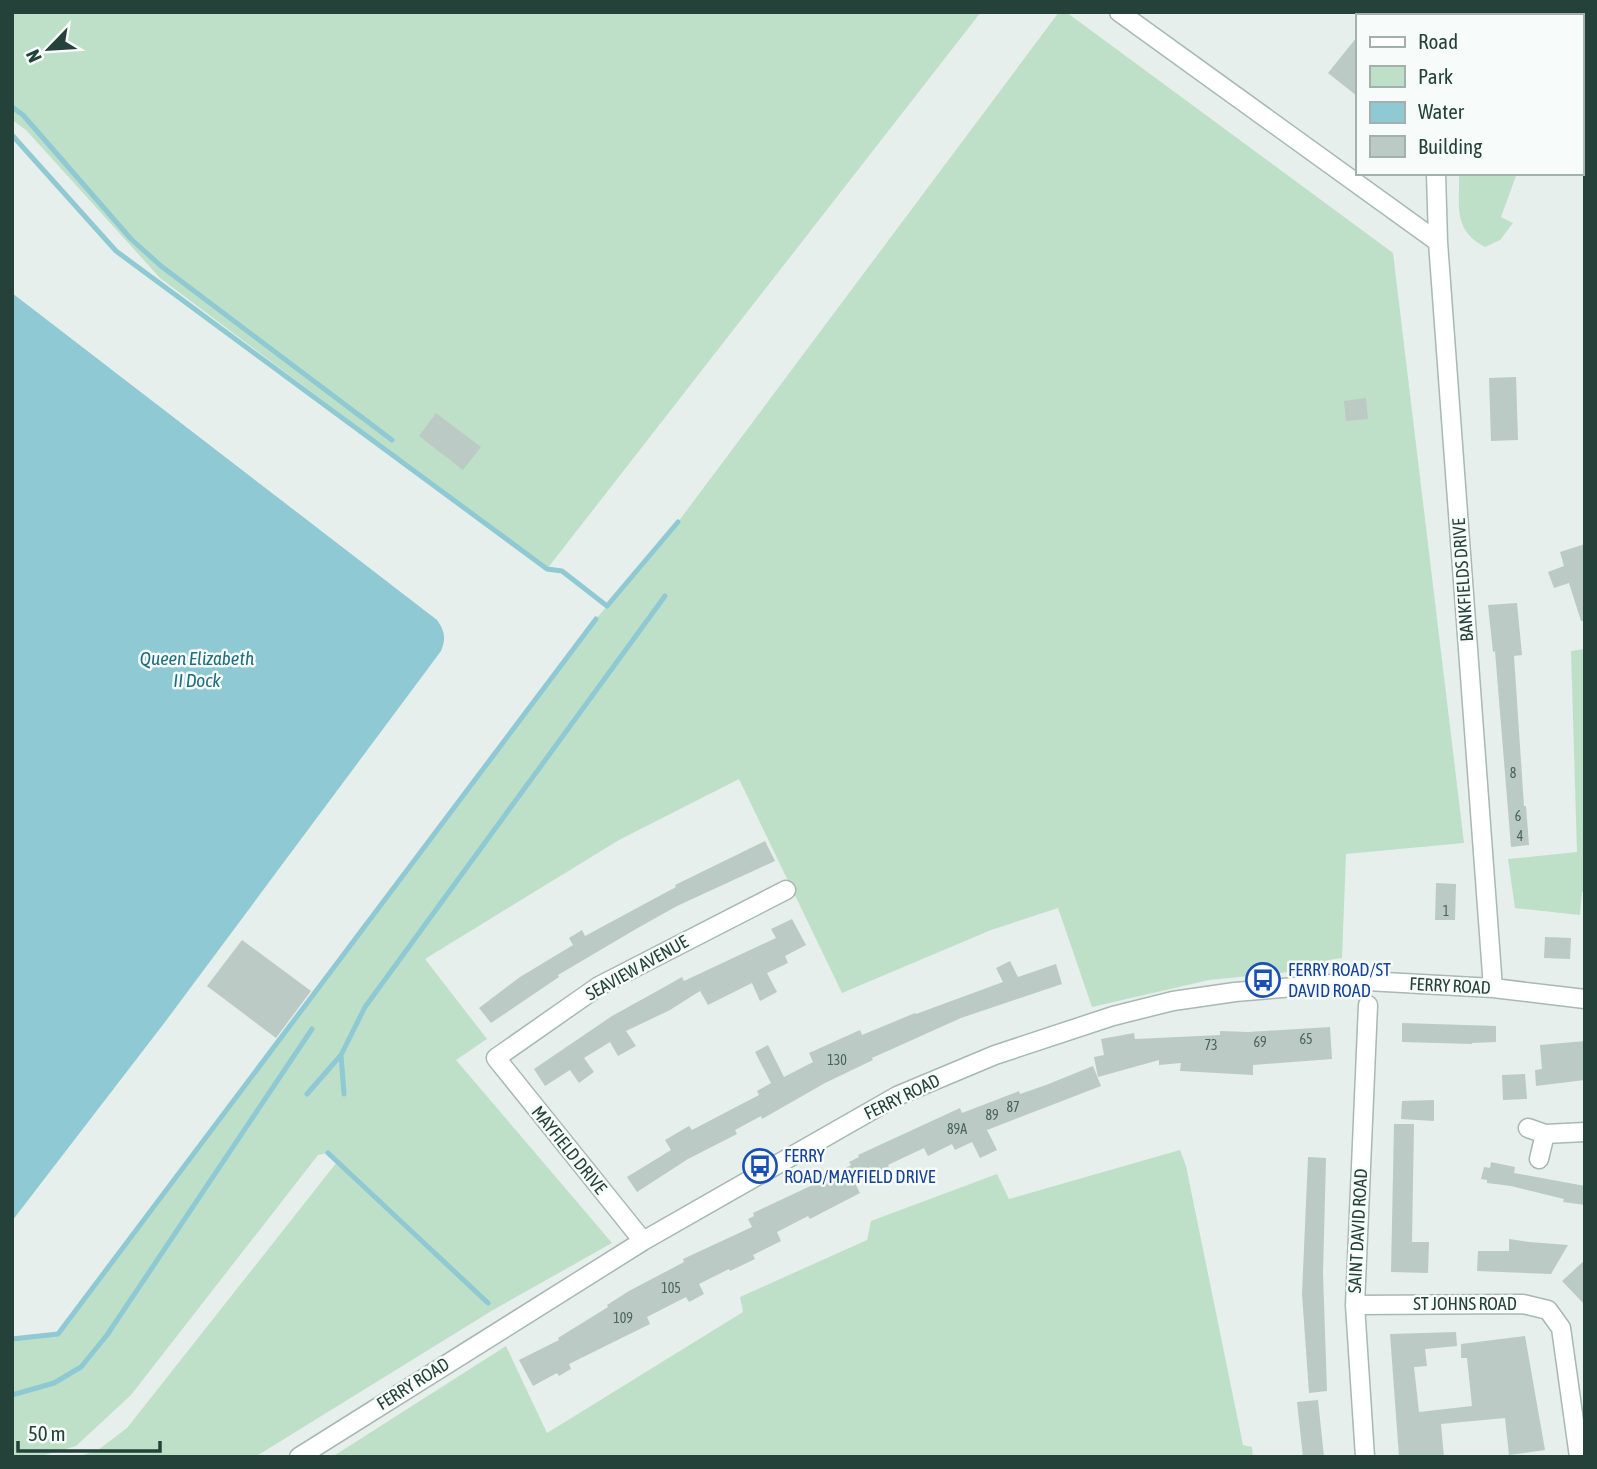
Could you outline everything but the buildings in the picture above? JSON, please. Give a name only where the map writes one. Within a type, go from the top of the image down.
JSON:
[{"type":"street","points":[[1119,12],[1438,242]]},
{"type":"street","name":"BANKFIELDS DRIVE","points":[[1436,175],[1438,242],[1493,988]]},
{"type":"street","name":"SEAVIEW AVENUE","points":[[496,1058],[599,986],[786,890]]},
{"type":"street","name":"FERRY ROAD","points":[[299,1457],[643,1241],[897,1096],[995,1055],[1086,1024],[1173,1001],[1236,992],[1367,982],[1493,988],[1585,999]]},
{"type":"street","name":"SAINT DAVID ROAD","points":[[1365,1457],[1354,1304],[1368,1005]]},
{"type":"street","name":"MAYFIELD DRIVE","points":[[496,1058],[643,1241]]},
{"type":"street","points":[[1539,1159],[1536,1131],[1585,1132]]},
{"type":"street","name":"ST JOHNS ROAD","points":[[1354,1304],[1523,1304],[1548,1310],[1561,1328],[1579,1457]]},
{"type":"green space","points":[[12,12],[981,12],[547,569],[160,278],[26,130],[12,120]]},
{"type":"green space","points":[[1059,12],[1066,12],[1393,253],[1464,843],[1346,854],[1342,958],[1329,960],[1319,969],[1209,980],[1092,1007],[1058,908],[991,930],[842,993],[739,779],[619,840],[425,959],[487,1039],[456,1060],[612,1243],[493,1310],[255,1457],[77,1457],[98,1450],[127,1428],[337,1162],[328,1153],[318,1155],[131,1395],[76,1446],[38,1457],[12,1457],[12,1339],[59,1334],[596,619],[678,522]]},
{"type":"green space","points":[[1453,12],[1579,12],[1578,14]]},
{"type":"green space","points":[[1459,175],[1516,175],[1501,217],[1513,223],[1500,240],[1485,247],[1474,240],[1463,225],[1459,206]]},
{"type":"green space","points":[[1585,649],[1585,892],[1582,892],[1580,915],[1515,908],[1508,859],[1577,852],[1571,651]]},
{"type":"green space","points":[[1180,1150],[1186,1166],[1243,1445],[1252,1447],[1253,1457],[332,1457],[506,1346],[547,1433],[743,1312],[740,1297],[867,1240],[871,1221],[997,1174],[1009,1199]]},
{"type":"water","name":"Queen Elizabeth II Dock","points":[[12,293],[437,620],[444,639],[441,651],[165,1022],[12,1221]]},
{"type":"waterway","points":[[12,107],[23,115],[131,239],[161,266],[392,440]]},
{"type":"waterway","points":[[12,135],[116,251],[547,569],[562,571],[607,606],[678,522]]},
{"type":"waterway","points":[[307,1094],[341,1055],[365,1007],[665,596]]},
{"type":"waterway","points":[[12,1339],[58,1334],[596,619]]},
{"type":"waterway","points":[[12,1395],[54,1383],[81,1367],[107,1335],[312,1029]]},
{"type":"waterway","points":[[341,1055],[344,1094]]},
{"type":"waterway","points":[[328,1153],[488,1303]]},
{"type":"place","name":"FERRY ROAD/ST DAVID ROAD","points":[[1263,980]]},
{"type":"place","name":"FERRY ROAD/MAYFIELD DRIVE","points":[[760,1166]]}]
